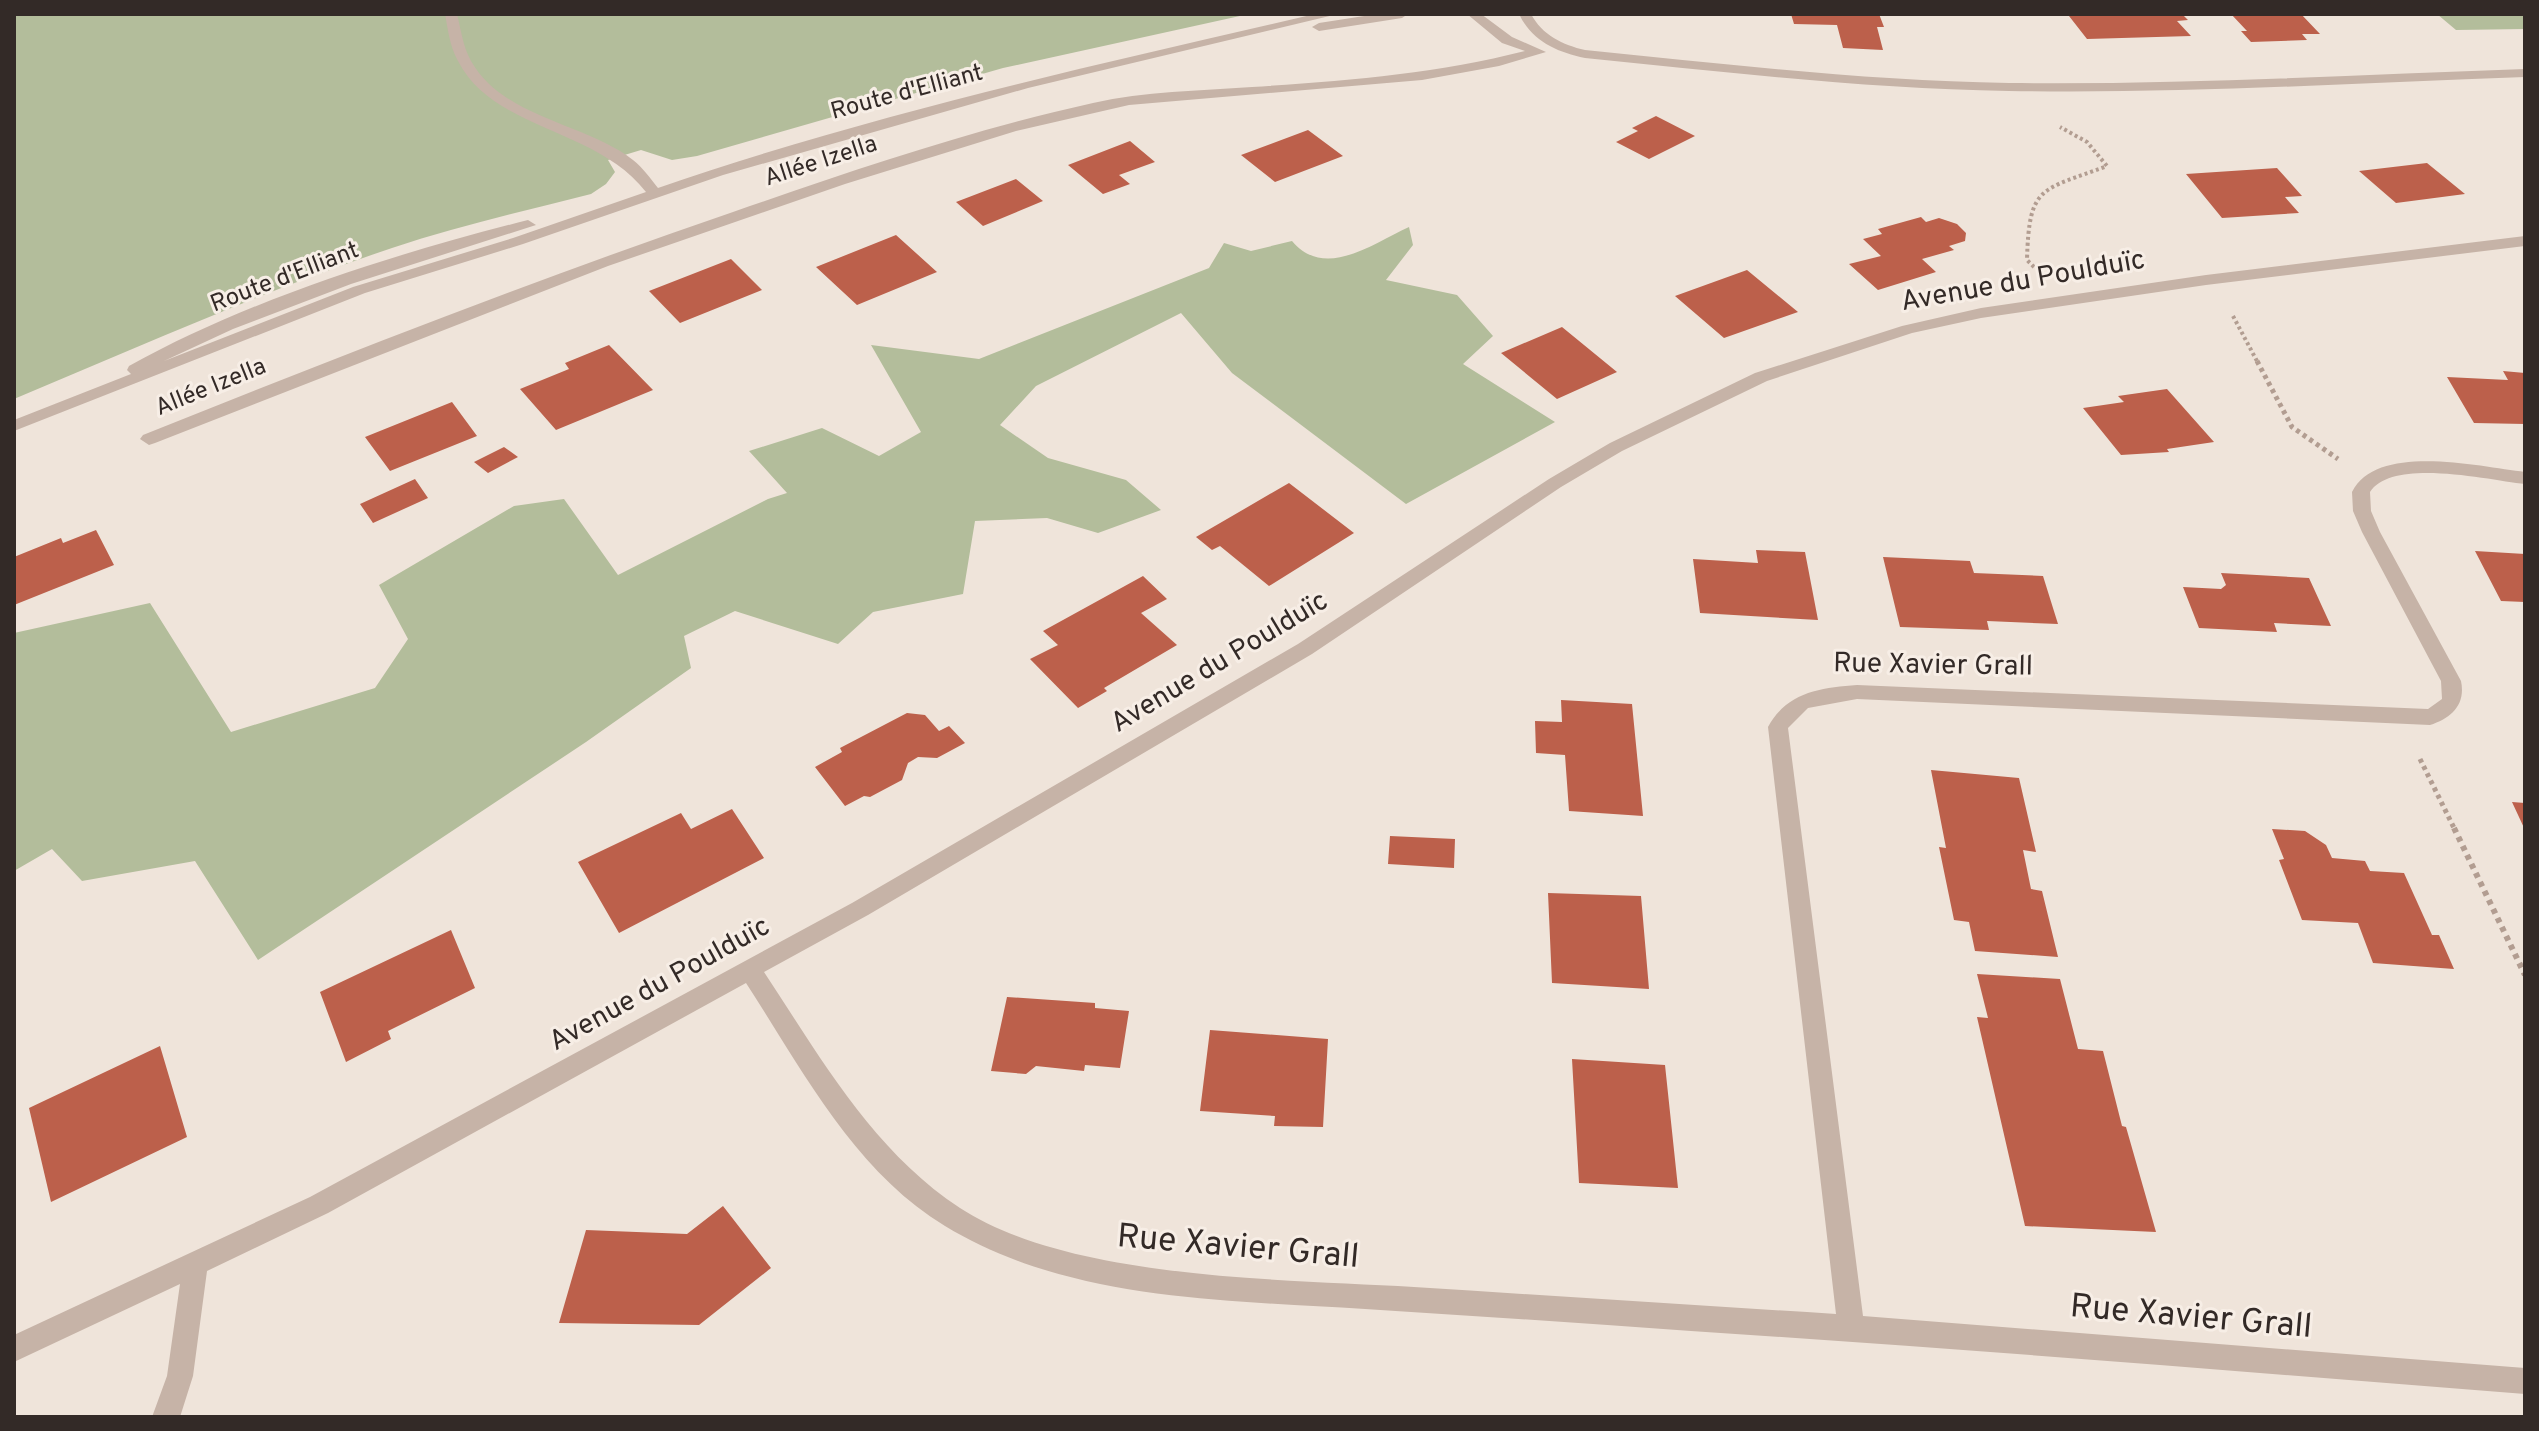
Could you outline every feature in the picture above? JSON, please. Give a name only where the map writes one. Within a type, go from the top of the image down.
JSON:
[{"type":"street","points":[[451,14],[458,45],[468,68],[490,89],[517,108],[622,158],[654,193]]},
{"type":"street","name":"Route d'Elliant","points":[[14,426],[359,290],[518,241],[590,214],[796,148],[995,93],[1332,14]]},
{"type":"street","name":"Route d'Elliant","points":[[1243,37],[1402,14]]},
{"type":"street","name":"Allée Izella","points":[[1473,14],[1507,40],[1537,52]]},
{"type":"street","points":[[1525,14],[1537,31],[1571,52],[1843,80],[2007,87],[2151,87],[2525,73]]},
{"type":"street","name":"Allée Izella","points":[[149,439],[640,249],[856,176],[1040,121],[1112,103],[1391,79],[1491,64],[1537,52],[1571,52]]},
{"type":"street","name":"Avenue du Poulduïc","points":[[14,1349],[319,1205],[873,901],[1257,678],[1616,447],[1761,377],[1882,336],[1981,313],[2206,280],[2525,241]]},
{"type":"street","points":[[2369,480],[2395,470],[2421,469],[2525,478]]},
{"type":"street","name":"Rue Xavier Grall","points":[[1851,1328],[1778,727],[1784,714],[1819,695],[1857,692],[2400,718],[2438,714],[2447,709],[2454,692],[2441,658],[2369,530],[2360,495],[2369,480]]},
{"type":"street","name":"Rue Xavier Grall","points":[[749,968],[830,1093],[883,1159],[925,1197],[989,1237],[1027,1254],[1070,1267],[1187,1283],[1851,1328],[2525,1381]]},
{"type":"street","points":[[166,1417],[180,1376],[195,1266]]},
{"type":"path","points":[[2027,260],[2029,220],[2034,201],[2051,189],[2107,166],[2094,146],[2078,133],[2050,123]]},
{"type":"path","points":[[2251,348],[2292,427],[2369,480]]},
{"type":"path","points":[[2400,718],[2525,975]]},
{"type":"green space","points":[[14,14],[1249,14],[1003,68],[697,156],[672,160],[641,150],[608,160],[615,172],[606,184],[591,194],[442,233],[296,282],[14,399]]},
{"type":"green space","points":[[2437,14],[2525,14],[2525,29],[2456,30]]},
{"type":"green space","points":[[1409,227],[1413,245],[1386,280],[1457,295],[1493,336],[1463,364],[1555,422],[1406,504],[1232,373],[1181,313],[1036,386],[1000,425],[1048,458],[1126,480],[1161,510],[1098,533],[1047,518],[975,521],[963,594],[873,612],[838,644],[735,611],[684,636],[691,668],[586,742],[258,960],[195,861],[82,881],[52,849],[14,871],[14,633],[150,603],[231,732],[375,688],[408,639],[379,585],[514,506],[564,499],[618,575],[768,499],[787,493],[749,451],[822,428],[879,456],[921,432],[871,345],[979,359],[1209,268],[1224,243],[1251,251],[1292,241],[1319,258],[1334,258],[1364,249]]},
{"type":"building","points":[[1791,14],[1879,14],[1884,27],[1877,27],[1883,50],[1843,48],[1837,25],[1794,24]]},
{"type":"building","points":[[2182,14],[2188,20],[2177,21],[2191,36],[2087,39],[2069,16]]},
{"type":"building","points":[[2231,14],[2301,14],[2320,34],[2302,34],[2307,40],[2251,42],[2241,31],[2247,31]]},
{"type":"building","points":[[1656,116],[1695,136],[1649,159],[1616,142],[1638,131],[1632,128]]},
{"type":"building","points":[[1308,130],[1343,156],[1275,182],[1241,155]]},
{"type":"building","points":[[1130,141],[1155,162],[1119,175],[1130,184],[1103,194],[1068,165]]},
{"type":"building","points":[[2427,163],[2465,194],[2396,203],[2359,171]]},
{"type":"building","points":[[2277,168],[2302,196],[2285,197],[2299,213],[2222,218],[2186,174]]},
{"type":"building","points":[[1016,179],[1043,201],[983,226],[956,202]]},
{"type":"building","points":[[1921,217],[1926,222],[1939,218],[1957,224],[1966,233],[1965,241],[1949,246],[1954,250],[1922,259],[1936,272],[1878,290],[1849,264],[1881,256],[1863,239],[1882,234],[1878,229]]},
{"type":"building","points":[[896,235],[937,272],[857,305],[816,267]]},
{"type":"building","points":[[731,259],[762,290],[680,323],[649,291]]},
{"type":"building","points":[[1747,270],[1798,312],[1724,338],[1675,296]]},
{"type":"building","points":[[1562,327],[1617,372],[1557,399],[1501,353]]},
{"type":"building","points":[[609,345],[653,390],[556,430],[520,389],[569,369],[565,363]]},
{"type":"building","points":[[2503,371],[2525,373],[2525,424],[2474,423],[2447,377],[2508,380]]},
{"type":"building","points":[[2167,389],[2214,442],[2167,449],[2169,452],[2121,455],[2083,408],[2124,402],[2118,396]]},
{"type":"building","points":[[452,402],[477,436],[390,471],[365,437]]},
{"type":"building","points":[[504,447],[518,457],[488,473],[474,462]]},
{"type":"building","points":[[415,479],[428,498],[373,523],[360,504]]},
{"type":"building","points":[[1289,483],[1354,533],[1269,586],[1220,546],[1212,550],[1196,537]]},
{"type":"building","points":[[96,530],[114,565],[14,605],[14,557],[61,538],[63,543]]},
{"type":"building","points":[[1756,550],[1805,552],[1818,620],[1700,613],[1693,559],[1758,563]]},
{"type":"building","points":[[2475,551],[2525,554],[2525,602],[2501,601]]},
{"type":"building","points":[[1883,557],[1970,561],[1974,573],[2043,576],[2058,624],[1987,621],[1989,630],[1900,627]]},
{"type":"building","points":[[2221,573],[2309,578],[2331,626],[2274,623],[2277,632],[2199,628],[2183,587],[2221,589],[2226,585]]},
{"type":"building","points":[[1143,576],[1167,599],[1141,613],[1177,645],[1104,688],[1107,691],[1078,708],[1030,659],[1058,645],[1043,631]]},
{"type":"building","points":[[1561,700],[1632,704],[1643,816],[1569,811],[1565,755],[1536,753],[1535,721],[1562,722]]},
{"type":"building","points":[[907,713],[925,715],[939,731],[949,726],[965,743],[937,758],[918,757],[908,763],[902,780],[845,806],[815,767],[842,752],[840,748]]},
{"type":"building","points":[[1931,770],[2019,778],[2036,852],[2023,850],[2031,889],[2042,891],[2058,957],[1975,951],[1969,922],[1954,920],[1939,847],[1946,848]]},
{"type":"building","points":[[2512,802],[2525,803],[2525,830]]},
{"type":"building","points":[[732,809],[764,858],[619,933],[578,862],[681,813],[691,829]]},
{"type":"building","points":[[2272,829],[2305,831],[2326,845],[2332,858],[2365,861],[2370,871],[2404,873],[2432,935],[2439,935],[2454,969],[2373,963],[2358,923],[2302,920],[2279,860],[2284,859]]},
{"type":"building","points":[[1390,836],[1455,839],[1454,868],[1388,864]]},
{"type":"building","points":[[1548,893],[1641,896],[1649,989],[1552,983]]},
{"type":"building","points":[[451,930],[475,988],[388,1031],[391,1039],[346,1062],[320,992]]},
{"type":"building","points":[[1977,974],[2060,979],[2078,1049],[2103,1051],[2122,1126],[2126,1127],[2156,1232],[2025,1226],[1977,1017],[1988,1018]]},
{"type":"building","points":[[1007,997],[1095,1003],[1095,1008],[1129,1011],[1120,1068],[1085,1065],[1084,1071],[1036,1066],[1026,1074],[991,1071]]},
{"type":"building","points":[[1210,1030],[1328,1039],[1323,1127],[1274,1126],[1275,1116],[1200,1111]]},
{"type":"building","points":[[160,1046],[187,1137],[51,1202],[29,1108]]},
{"type":"building","points":[[1572,1059],[1665,1065],[1678,1188],[1579,1183]]},
{"type":"building","points":[[723,1206],[771,1268],[699,1325],[559,1323],[586,1230],[687,1234]]}]
